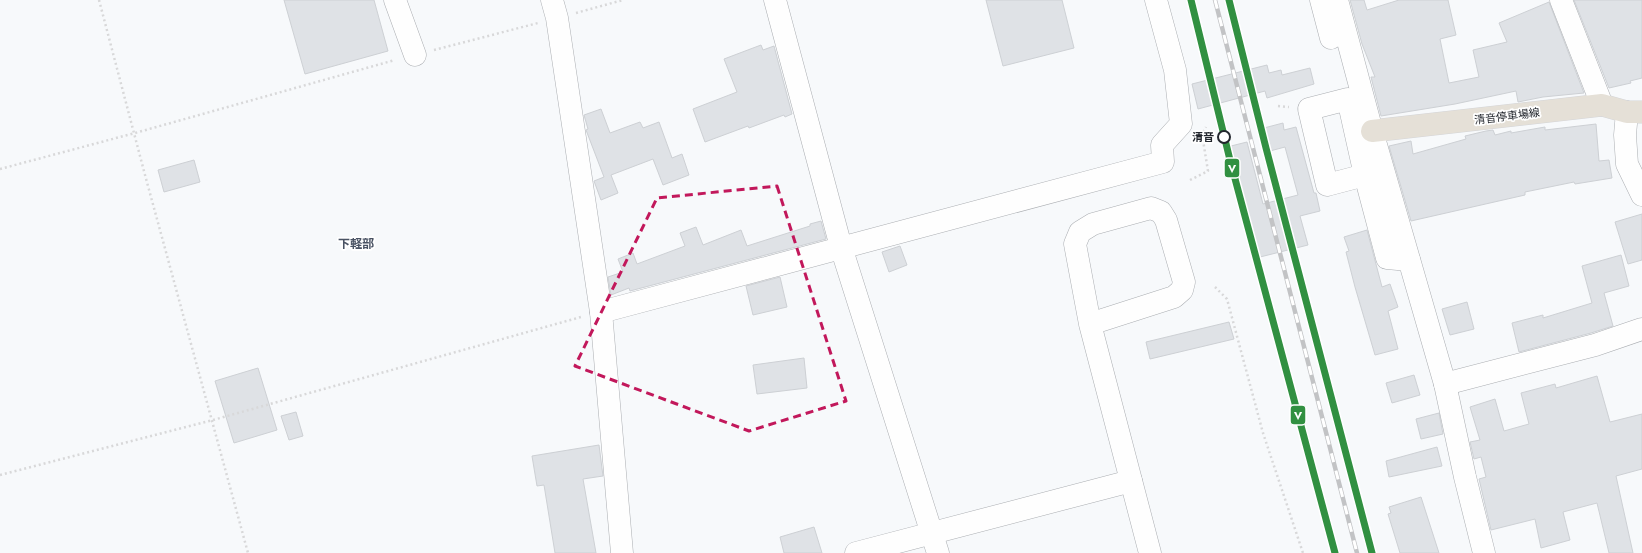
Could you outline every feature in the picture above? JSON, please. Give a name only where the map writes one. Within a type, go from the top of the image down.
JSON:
[{"type":"main road","name":"清音停車場線","points":[[1364,133],[1602,105],[1638,112]]},
{"type":"street","points":[[395,0],[415,55]]},
{"type":"street","points":[[775,0],[841,247],[935,543]]},
{"type":"street","points":[[601,312],[1163,162],[1162,145],[1181,124],[1175,70],[1156,0]]},
{"type":"street","points":[[1321,0],[1348,99],[1364,133],[1409,260],[1444,384],[1484,553]]},
{"type":"street","points":[[1337,0],[1364,133],[1365,175],[1387,258],[1409,260]]},
{"type":"street","points":[[1561,0],[1602,105]]},
{"type":"street","points":[[554,9],[601,312],[622,553]]},
{"type":"street","points":[[1348,99],[1309,109],[1327,185],[1365,175]]},
{"type":"street","points":[[1638,112],[1625,135],[1627,164],[1642,196]]},
{"type":"street","points":[[1090,324],[1174,297],[1182,290],[1184,282],[1166,220],[1161,212],[1151,208],[1093,224],[1080,232],[1076,244],[1090,324],[1150,553]]},
{"type":"street","points":[[1444,384],[1595,345],[1642,329]]},
{"type":"street","points":[[856,553],[935,543],[1131,481]]},
{"type":"path","points":[[99,0],[248,553]]},
{"type":"path","points":[[0,169],[415,55],[554,9],[623,0]]},
{"type":"path","points":[[1190,180],[1208,171],[1202,134],[1206,127]]},
{"type":"path","points":[[1215,287],[1227,299],[1263,433],[1303,553]]},
{"type":"path","points":[[0,475],[212,420],[601,312]]},
{"type":"highlighted area","points":[[777,186],[846,401],[749,431],[575,366],[657,198]]},
{"type":"building","points":[[284,0],[374,0],[388,51],[305,74]]},
{"type":"building","points":[[986,0],[1062,0],[1074,48],[1003,66]]},
{"type":"building","points":[[1350,0],[1364,0],[1367,10],[1399,0],[1448,0],[1456,35],[1440,39],[1449,83],[1479,77],[1473,50],[1507,42],[1499,23],[1549,2],[1584,93],[1543,97],[1518,102],[1516,91],[1455,104],[1381,116],[1371,77],[1375,77],[1362,44]]},
{"type":"building","points":[[1574,0],[1642,0],[1642,78],[1630,81],[1631,83],[1609,88]]},
{"type":"building","points":[[761,45],[763,50],[774,46],[792,114],[785,117],[784,115],[749,128],[748,126],[705,142],[693,109],[737,92],[724,59]]},
{"type":"building","points":[[1267,65],[1269,73],[1281,70],[1282,75],[1310,68],[1314,84],[1267,98],[1265,91],[1198,109],[1192,84]]},
{"type":"building","points":[[601,109],[610,133],[640,122],[643,128],[659,122],[672,158],[682,154],[689,175],[663,185],[653,159],[611,175],[618,193],[601,200],[594,181],[604,177],[586,130],[588,129],[584,115]]},
{"type":"building","points":[[1283,123],[1284,130],[1296,127],[1320,211],[1300,216],[1308,245],[1260,257],[1231,146],[1247,142],[1263,204],[1298,195],[1285,147],[1270,151],[1264,128]]},
{"type":"building","points":[[1596,124],[1599,161],[1609,160],[1612,178],[1575,184],[1574,182],[1525,192],[1525,195],[1411,221],[1389,146],[1411,141],[1413,154],[1466,139],[1465,136],[1486,131],[1493,130],[1495,135],[1511,131],[1511,133],[1545,127],[1545,130]]},
{"type":"building","points":[[194,160],[200,182],[164,192],[158,170]]},
{"type":"building","points":[[1642,214],[1642,260],[1628,264],[1615,222]]},
{"type":"building","points":[[821,221],[826,239],[630,291],[629,288],[611,295],[608,277],[623,272],[618,259],[633,253],[637,264],[685,246],[680,233],[696,227],[703,245],[741,230],[747,246],[810,226],[810,224]]},
{"type":"building","points":[[1367,230],[1382,287],[1390,284],[1398,307],[1388,311],[1398,349],[1375,355],[1355,287],[1346,252],[1349,251],[1344,237]]},
{"type":"building","points":[[900,246],[907,265],[889,272],[882,252]]},
{"type":"building","points":[[1621,255],[1629,286],[1604,293],[1613,326],[1519,352],[1512,323],[1543,315],[1543,318],[1592,303],[1582,266]]},
{"type":"building","points":[[780,277],[787,307],[753,315],[746,286]]},
{"type":"building","points":[[1467,302],[1474,329],[1450,335],[1442,309]]},
{"type":"building","points":[[1229,322],[1234,339],[1150,359],[1146,342]]},
{"type":"building","points":[[804,358],[807,388],[757,394],[753,365]]},
{"type":"building","points":[[258,368],[277,430],[234,443],[215,381]]},
{"type":"building","points":[[1414,375],[1420,395],[1392,403],[1386,383]]},
{"type":"building","points":[[1597,376],[1610,422],[1642,414],[1642,469],[1616,476],[1633,553],[1609,553],[1597,503],[1563,512],[1570,540],[1541,548],[1535,519],[1491,530],[1479,479],[1486,477],[1481,457],[1474,459],[1470,442],[1480,440],[1470,407],[1495,399],[1504,431],[1529,424],[1521,393],[1555,384],[1556,388]]},
{"type":"building","points":[[296,412],[303,436],[289,440],[281,416]]},
{"type":"building","points":[[1439,413],[1443,434],[1421,439],[1416,419]]},
{"type":"building","points":[[599,445],[603,476],[583,479],[596,553],[555,553],[544,485],[537,486],[532,456]]},
{"type":"building","points":[[1437,447],[1442,466],[1389,477],[1386,461]]},
{"type":"building","points":[[1421,497],[1439,553],[1400,553],[1388,514],[1391,513],[1389,507]]},
{"type":"building","points":[[814,527],[822,553],[784,553],[780,537]]},
{"type":"railway","points":[[1215,0],[1357,553]]},
{"type":"transit line","name":"V","points":[[1191,0],[1230,160],[1335,553]]},
{"type":"transit line","name":"V","points":[[1229,0],[1266,148],[1372,553]]},
{"type":"place","name":"清音","points":[[1224,137]]},
{"type":"district","name":"下軽部","points":[[356,244]]}]
